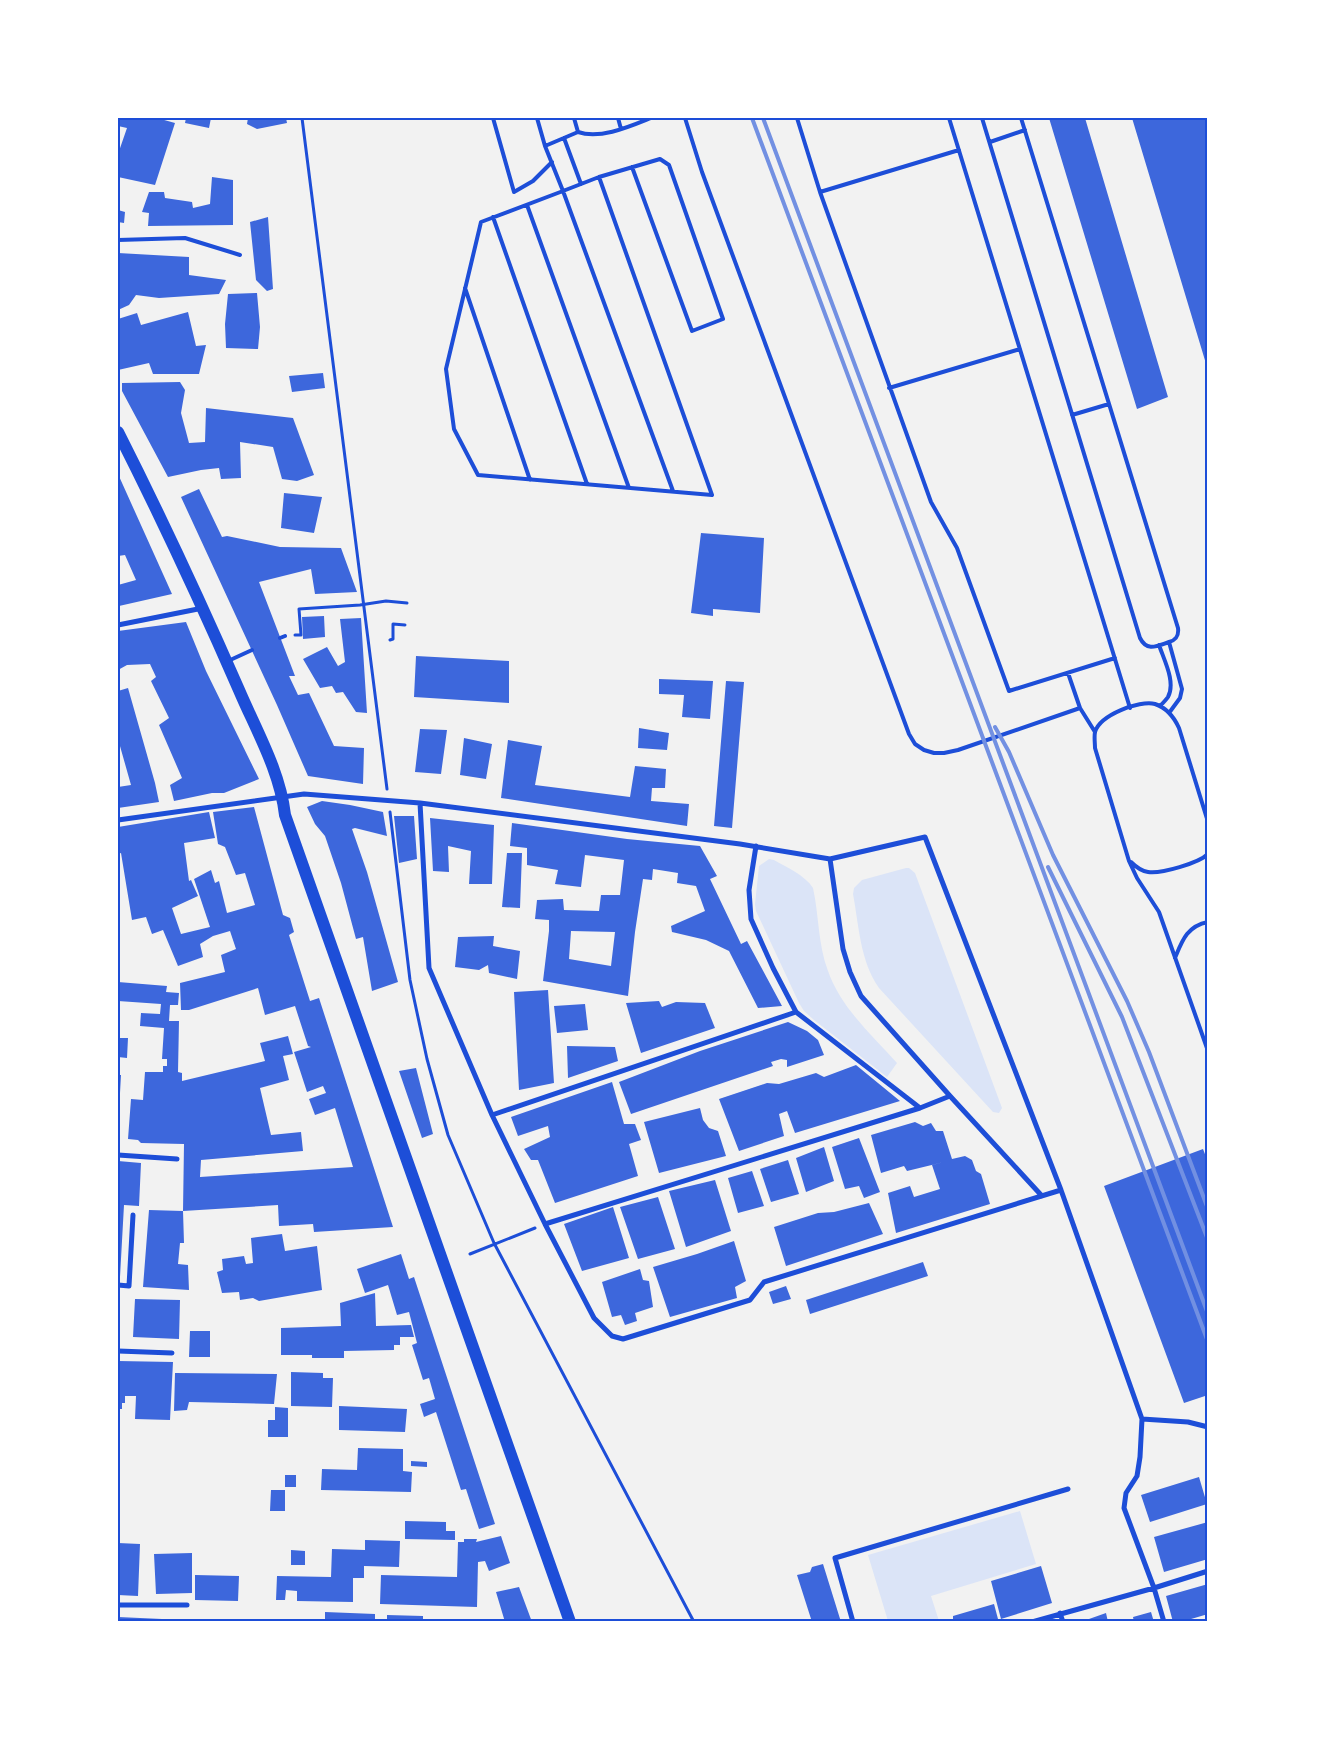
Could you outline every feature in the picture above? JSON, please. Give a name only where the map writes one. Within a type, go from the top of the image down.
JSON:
[{"type":"main road","points":[[118,432],[203,608],[268,758],[283,798],[285,814],[570,1622]]},
{"type":"street","points":[[118,625],[203,608]]},
{"type":"street","points":[[118,820],[304,794],[420,803],[756,846],[830,859],[925,837],[1061,1190],[1142,1419],[1137,1476],[1126,1493],[1124,1508],[1154,1588],[1164,1622]]},
{"type":"street","points":[[420,803],[429,968],[492,1115],[545,1224],[594,1318],[612,1336],[623,1339],[750,1300],[764,1282],[1061,1190]]},
{"type":"street","points":[[756,846],[749,890],[751,919],[773,968],[796,1012],[920,1108]]},
{"type":"street","points":[[830,859],[843,949],[850,972],[861,996],[1042,1196]]},
{"type":"street","points":[[492,1115],[796,1012]]},
{"type":"street","points":[[545,1224],[920,1108],[950,1096]]},
{"type":"street","points":[[118,1155],[177,1159]]},
{"type":"street","points":[[118,1286],[129,1286],[133,1216]]},
{"type":"street","points":[[118,1351],[172,1353]]},
{"type":"street","points":[[1142,1419],[1188,1422],[1208,1427]]},
{"type":"street","points":[[853,1622],[835,1558],[1068,1490]]},
{"type":"street","points":[[1032,1622],[1208,1571]]},
{"type":"street","points":[[118,1605],[187,1605]]},
{"type":"street","points":[[1060,1613],[1063,1622]]},
{"type":"lane","points":[[493,118],[514,192],[533,181],[552,162]]},
{"type":"lane","points":[[537,118],[545,146],[673,491]]},
{"type":"lane","points":[[574,118],[578,132]]},
{"type":"lane","points":[[618,118],[621,129]]},
{"type":"lane","points":[[545,146],[578,132],[587,136],[621,129],[651,118]]},
{"type":"lane","points":[[685,118],[690,138],[712,200],[909,734],[915,744],[924,750],[934,753],[958,750],[1080,708]]},
{"type":"lane","points":[[798,118],[820,192],[930,502],[957,548],[1009,691],[1115,658]]},
{"type":"lane","points":[[949,118],[1130,708]]},
{"type":"lane","points":[[982,118],[1140,638],[1145,646],[1149,648],[1176,638],[1178,628],[1021,118]]},
{"type":"lane","points":[[990,142],[1025,130]]},
{"type":"lane","points":[[564,138],[580,184]]},
{"type":"lane","points":[[820,192],[959,150]]},
{"type":"lane","points":[[599,177],[712,495],[478,475],[454,429],[446,369],[481,222],[493,217],[599,177],[660,158],[669,166],[724,319],[692,331],[632,167]]},
{"type":"lane","points":[[527,204],[629,488]]},
{"type":"lane","points":[[493,217],[587,484]]},
{"type":"lane","points":[[118,240],[185,238],[240,255]]},
{"type":"lane","points":[[465,288],[530,480]]},
{"type":"lane","points":[[889,388],[1020,349]]},
{"type":"lane","points":[[1072,415],[1109,404]]},
{"type":"lane","points":[[1169,642],[1182,689],[1180,698],[1169,713]]},
{"type":"lane","points":[[1160,645],[1170,678],[1171,688],[1168,696],[1160,706]]},
{"type":"lane","points":[[226,662],[252,650]]},
{"type":"lane","points":[[1068,673],[1080,708],[1095,732],[1095,748],[1129,861],[1158,912],[1208,1051]]},
{"type":"lane","points":[[1095,732],[1102,721],[1111,714],[1130,708],[1152,704],[1160,706],[1169,713],[1175,720],[1178,728],[1208,822]]},
{"type":"lane","points":[[1129,861],[1137,868],[1148,872],[1158,872],[1200,859],[1208,854]]},
{"type":"lane","points":[[1175,958],[1186,933],[1193,927],[1208,922]]},
{"type":"path","points":[[283,637],[301,635],[299,609],[364,605],[386,601],[407,603]]},
{"type":"path","points":[[390,640],[393,639],[393,624],[405,625]]},
{"type":"path","points":[[470,1254],[545,1224]]},
{"type":"shaded area","points":[[769,859],[795,872],[810,883],[813,888],[820,940],[828,971],[849,1009],[897,1063],[887,1077],[814,1020],[804,1011],[799,1003],[756,911],[759,866]]},
{"type":"shaded area","points":[[906,868],[915,873],[1002,1108],[999,1113],[993,1112],[879,988],[868,966],[859,931],[853,894],[854,888],[862,880]]},
{"type":"shaded area","points":[[1020,1511],[1036,1564],[931,1596],[939,1621],[888,1621],[868,1555]]},
{"type":"building","points":[[118,118],[157,118],[175,123],[155,185],[118,177],[118,154],[127,128],[118,126]]},
{"type":"building","points":[[186,118],[211,118],[209,128],[185,123]]},
{"type":"building","points":[[248,118],[286,118],[287,123],[257,129],[247,124]]},
{"type":"building","points":[[1049,118],[1085,118],[1168,397],[1137,409]]},
{"type":"building","points":[[1132,118],[1208,118],[1208,367],[1207,367]]},
{"type":"building","points":[[212,177],[233,180],[233,225],[148,226],[149,213],[142,212],[149,192],[164,192],[165,198],[192,202],[193,208],[210,204]]},
{"type":"building","points":[[118,210],[125,212],[124,223],[118,222]]},
{"type":"building","points":[[268,217],[273,289],[267,291],[256,280],[250,222]]},
{"type":"building","points":[[118,253],[189,257],[189,275],[226,280],[219,294],[159,298],[136,295],[129,305],[118,310]]},
{"type":"building","points":[[257,293],[260,327],[258,349],[226,348],[225,324],[228,294]]},
{"type":"building","points":[[188,312],[196,346],[206,345],[199,374],[153,374],[149,363],[118,370],[118,319],[137,313],[141,325]]},
{"type":"building","points":[[323,373],[325,388],[292,392],[289,376]]},
{"type":"building","points":[[180,382],[185,390],[181,413],[189,443],[205,442],[206,408],[293,418],[314,475],[297,481],[282,479],[273,447],[240,442],[241,478],[221,479],[219,468],[168,477],[122,391],[122,383]]},
{"type":"building","points":[[118,474],[172,594],[119,606],[118,585],[136,580],[125,555],[118,556]]},
{"type":"building","points":[[199,489],[222,537],[227,536],[280,547],[341,548],[357,592],[315,594],[311,569],[259,582],[295,676],[289,676],[298,695],[309,693],[334,746],[364,748],[363,784],[308,776],[181,497]]},
{"type":"building","points":[[284,493],[322,497],[314,533],[281,528]]},
{"type":"building","points":[[701,533],[764,538],[760,613],[713,609],[713,616],[691,613]]},
{"type":"building","points":[[324,616],[325,637],[303,639],[302,617]]},
{"type":"building","points":[[361,618],[367,713],[356,712],[343,692],[336,693],[332,686],[320,688],[303,659],[327,647],[338,666],[345,662],[340,619]]},
{"type":"building","points":[[186,622],[206,671],[259,779],[224,793],[212,793],[174,801],[170,785],[182,778],[159,725],[169,718],[151,681],[156,677],[150,664],[127,665],[118,670],[118,631]]},
{"type":"building","points":[[416,656],[509,661],[509,703],[414,697]]},
{"type":"building","points":[[659,679],[713,681],[710,719],[682,717],[684,695],[659,694]]},
{"type":"building","points":[[726,681],[744,682],[732,828],[714,826]]},
{"type":"building","points":[[128,688],[159,802],[118,808],[118,787],[131,785],[118,739],[118,691]]},
{"type":"building","points":[[639,728],[669,733],[667,750],[638,748]]},
{"type":"building","points":[[420,729],[447,730],[441,774],[415,772]]},
{"type":"building","points":[[464,738],[492,744],[486,779],[460,775]]},
{"type":"building","points":[[508,740],[542,746],[535,785],[630,797],[635,766],[666,769],[665,788],[652,788],[651,801],[689,804],[687,826],[501,798]]},
{"type":"building","points":[[322,801],[383,812],[387,836],[355,828],[352,829],[367,872],[398,982],[372,991],[363,937],[356,939],[341,883],[325,836],[315,824],[307,807]]},
{"type":"building","points":[[254,807],[283,915],[290,918],[294,932],[289,935],[310,1001],[319,998],[393,1227],[314,1232],[313,1224],[279,1226],[278,1205],[183,1211],[184,1144],[141,1143],[138,1140],[128,1139],[131,1099],[143,1100],[145,1072],[163,1072],[163,1066],[167,1066],[167,1059],[162,1059],[164,1028],[140,1026],[141,1013],[160,1014],[161,1004],[118,1001],[118,982],[167,986],[166,992],[179,993],[178,1005],[170,1005],[169,1021],[179,1021],[178,1072],[182,1073],[182,1081],[265,1061],[260,1043],[288,1036],[293,1054],[283,1056],[289,1080],[260,1088],[271,1135],[301,1132],[303,1151],[201,1160],[200,1177],[353,1167],[335,1108],[315,1115],[309,1099],[326,1093],[323,1086],[307,1092],[294,1052],[311,1047],[308,1046],[295,1006],[265,1015],[258,988],[189,1010],[181,1010],[180,983],[225,972],[221,955],[236,949],[230,931],[213,936],[200,944],[203,957],[178,966],[163,930],[152,934],[146,917],[132,920],[121,853],[118,854],[118,827],[209,812],[215,838],[184,843],[189,881],[191,880],[198,896],[172,908],[181,934],[210,927],[194,879],[211,870],[215,883],[219,881],[227,913],[255,905],[245,873],[236,875],[225,847],[218,844],[213,812]]},
{"type":"building","points":[[394,816],[414,816],[417,859],[399,863]]},
{"type":"building","points":[[430,818],[494,825],[492,884],[469,884],[471,851],[448,846],[449,872],[433,871]]},
{"type":"building","points":[[512,823],[627,839],[700,846],[717,876],[710,879],[741,944],[747,941],[782,1006],[758,1008],[729,951],[706,940],[672,932],[671,926],[705,911],[696,886],[677,883],[678,873],[653,869],[652,880],[643,879],[628,996],[543,981],[549,920],[535,919],[537,900],[563,899],[564,910],[599,911],[601,895],[620,895],[624,860],[585,855],[581,887],[555,884],[558,870],[527,865],[527,848],[510,846]],"holes":[[[571,931],[615,932],[611,966],[569,959]]]},
{"type":"building","points":[[507,853],[522,853],[520,908],[502,907]]},
{"type":"building","points":[[494,936],[493,946],[520,951],[517,979],[489,973],[488,965],[479,970],[455,967],[458,937]]},
{"type":"building","points":[[548,990],[554,1083],[519,1090],[514,992]]},
{"type":"building","points":[[659,1001],[662,1007],[676,1002],[705,1003],[715,1028],[641,1053],[626,1003]]},
{"type":"building","points":[[585,1004],[588,1030],[557,1033],[554,1006]]},
{"type":"building","points":[[788,1022],[807,1031],[818,1040],[824,1055],[787,1067],[787,1060],[781,1059],[771,1062],[773,1066],[631,1114],[619,1082],[700,1051]]},
{"type":"building","points":[[118,1038],[128,1038],[127,1058],[118,1057]]},
{"type":"building","points":[[567,1046],[615,1047],[618,1061],[568,1078]]},
{"type":"building","points":[[856,1065],[900,1101],[795,1133],[787,1111],[779,1114],[784,1136],[739,1151],[719,1099],[767,1083],[779,1084],[816,1073],[824,1077]]},
{"type":"building","points":[[416,1068],[433,1134],[422,1138],[399,1071]]},
{"type":"building","points":[[118,1075],[121,1075],[120,1093],[118,1093]]},
{"type":"building","points":[[612,1082],[624,1124],[635,1124],[641,1140],[629,1144],[638,1176],[555,1203],[538,1160],[531,1160],[524,1149],[550,1137],[548,1126],[518,1136],[511,1117]]},
{"type":"building","points":[[700,1108],[703,1120],[709,1128],[718,1131],[726,1156],[659,1173],[644,1122]]},
{"type":"building","points":[[915,1122],[923,1126],[931,1123],[936,1131],[943,1131],[952,1159],[965,1156],[972,1160],[976,1171],[981,1174],[990,1204],[896,1233],[888,1193],[910,1186],[914,1197],[940,1189],[932,1165],[944,1162],[907,1171],[904,1166],[881,1173],[871,1135]]},
{"type":"building","points":[[859,1138],[880,1192],[864,1198],[859,1186],[845,1189],[832,1147]]},
{"type":"building","points":[[824,1147],[834,1181],[806,1192],[796,1158]]},
{"type":"building","points":[[1203,1149],[1208,1162],[1208,1395],[1184,1403],[1104,1186]]},
{"type":"building","points":[[788,1160],[799,1194],[771,1202],[760,1169]]},
{"type":"building","points":[[118,1161],[141,1163],[139,1206],[124,1205],[120,1277],[118,1277]]},
{"type":"building","points":[[752,1171],[764,1206],[738,1213],[728,1178]]},
{"type":"building","points":[[715,1180],[731,1231],[686,1247],[669,1191]]},
{"type":"building","points":[[658,1197],[675,1249],[638,1259],[620,1207]]},
{"type":"building","points":[[869,1203],[883,1234],[786,1266],[774,1227],[818,1213],[834,1212]]},
{"type":"building","points":[[613,1207],[629,1258],[582,1271],[564,1224]]},
{"type":"building","points":[[149,1210],[183,1211],[184,1243],[180,1243],[178,1264],[188,1265],[189,1290],[143,1287]]},
{"type":"building","points":[[282,1234],[285,1251],[317,1246],[322,1290],[259,1301],[253,1298],[240,1300],[239,1292],[222,1293],[217,1272],[223,1270],[222,1259],[244,1256],[246,1264],[253,1263],[251,1238]]},
{"type":"building","points":[[734,1241],[746,1281],[735,1287],[737,1298],[670,1317],[653,1267]]},
{"type":"building","points":[[401,1254],[409,1279],[414,1277],[495,1524],[479,1529],[466,1489],[461,1490],[436,1412],[424,1417],[420,1404],[435,1399],[429,1378],[423,1380],[412,1345],[417,1343],[409,1312],[397,1315],[388,1285],[365,1293],[357,1269]]},
{"type":"building","points":[[923,1262],[928,1276],[810,1314],[806,1300]]},
{"type":"building","points":[[640,1269],[643,1280],[649,1281],[653,1307],[635,1313],[637,1321],[625,1325],[621,1315],[612,1317],[602,1282]]},
{"type":"building","points":[[786,1286],[791,1299],[773,1304],[769,1292]]},
{"type":"building","points":[[375,1293],[376,1326],[411,1325],[414,1337],[400,1337],[400,1345],[394,1345],[394,1350],[344,1351],[344,1358],[312,1358],[312,1355],[281,1355],[281,1328],[341,1326],[340,1303]]},
{"type":"building","points":[[135,1299],[180,1300],[179,1339],[133,1337]]},
{"type":"building","points":[[190,1331],[210,1331],[210,1357],[189,1357]]},
{"type":"building","points":[[118,1361],[173,1362],[170,1420],[135,1419],[136,1396],[125,1396],[125,1403],[122,1403],[122,1409],[118,1409]]},
{"type":"building","points":[[291,1372],[323,1373],[323,1378],[333,1378],[332,1407],[291,1406]]},
{"type":"building","points":[[175,1373],[277,1374],[274,1404],[189,1402],[187,1410],[174,1411]]},
{"type":"building","points":[[339,1406],[407,1409],[405,1432],[339,1430]]},
{"type":"building","points":[[275,1407],[288,1408],[288,1437],[268,1437],[268,1420],[275,1420]]},
{"type":"building","points":[[358,1448],[403,1449],[403,1471],[412,1472],[411,1492],[321,1490],[322,1469],[357,1470]]},
{"type":"building","points":[[411,1461],[427,1462],[427,1467],[411,1466]]},
{"type":"building","points":[[285,1475],[296,1475],[296,1487],[285,1487]]},
{"type":"building","points":[[1199,1477],[1207,1504],[1150,1522],[1141,1495]]},
{"type":"building","points":[[271,1490],[285,1490],[285,1511],[270,1511]]},
{"type":"building","points":[[405,1521],[446,1522],[446,1531],[455,1531],[455,1540],[405,1539]]},
{"type":"building","points":[[1208,1522],[1208,1559],[1164,1572],[1154,1537]]},
{"type":"building","points":[[501,1536],[510,1563],[489,1571],[485,1561],[478,1562],[477,1607],[380,1604],[381,1575],[457,1577],[458,1542],[464,1542],[464,1539],[477,1539],[476,1542]]},
{"type":"building","points":[[365,1540],[400,1541],[399,1567],[364,1566],[364,1578],[353,1578],[353,1602],[297,1601],[297,1591],[286,1590],[285,1600],[276,1600],[277,1576],[331,1577],[332,1549],[365,1550]]},
{"type":"building","points":[[118,1543],[140,1544],[138,1596],[118,1595]]},
{"type":"building","points":[[291,1550],[305,1551],[305,1565],[291,1565]]},
{"type":"building","points":[[192,1553],[192,1593],[156,1594],[154,1554]]},
{"type":"building","points":[[823,1564],[841,1622],[812,1622],[797,1575],[810,1572],[812,1567]]},
{"type":"building","points":[[1041,1566],[1052,1603],[1001,1619],[991,1581]]},
{"type":"building","points":[[195,1575],[239,1576],[238,1601],[195,1600]]},
{"type":"building","points":[[1208,1584],[1208,1614],[1181,1622],[1173,1622],[1166,1596]]},
{"type":"building","points":[[519,1587],[532,1622],[505,1622],[496,1592]]},
{"type":"building","points":[[994,1604],[998,1619],[991,1622],[953,1622],[953,1616]]},
{"type":"building","points":[[325,1612],[375,1614],[375,1622],[325,1622]]},
{"type":"building","points":[[1151,1612],[1154,1622],[1134,1622],[1133,1617]]},
{"type":"building","points":[[1106,1613],[1108,1622],[1090,1622],[1089,1619]]},
{"type":"building","points":[[387,1615],[423,1616],[423,1622],[387,1622]]},
{"type":"building","points":[[118,1617],[184,1620],[184,1622],[118,1622]]},
{"type":"railway","points":[[752,118],[1208,1342]]},
{"type":"railway","points":[[763,118],[1208,1314]]},
{"type":"railway","points":[[995,727],[1009,752],[1053,855],[1127,1001],[1149,1052],[1208,1209]]},
{"type":"railway","points":[[1048,867],[1122,1017],[1208,1240]]}]
